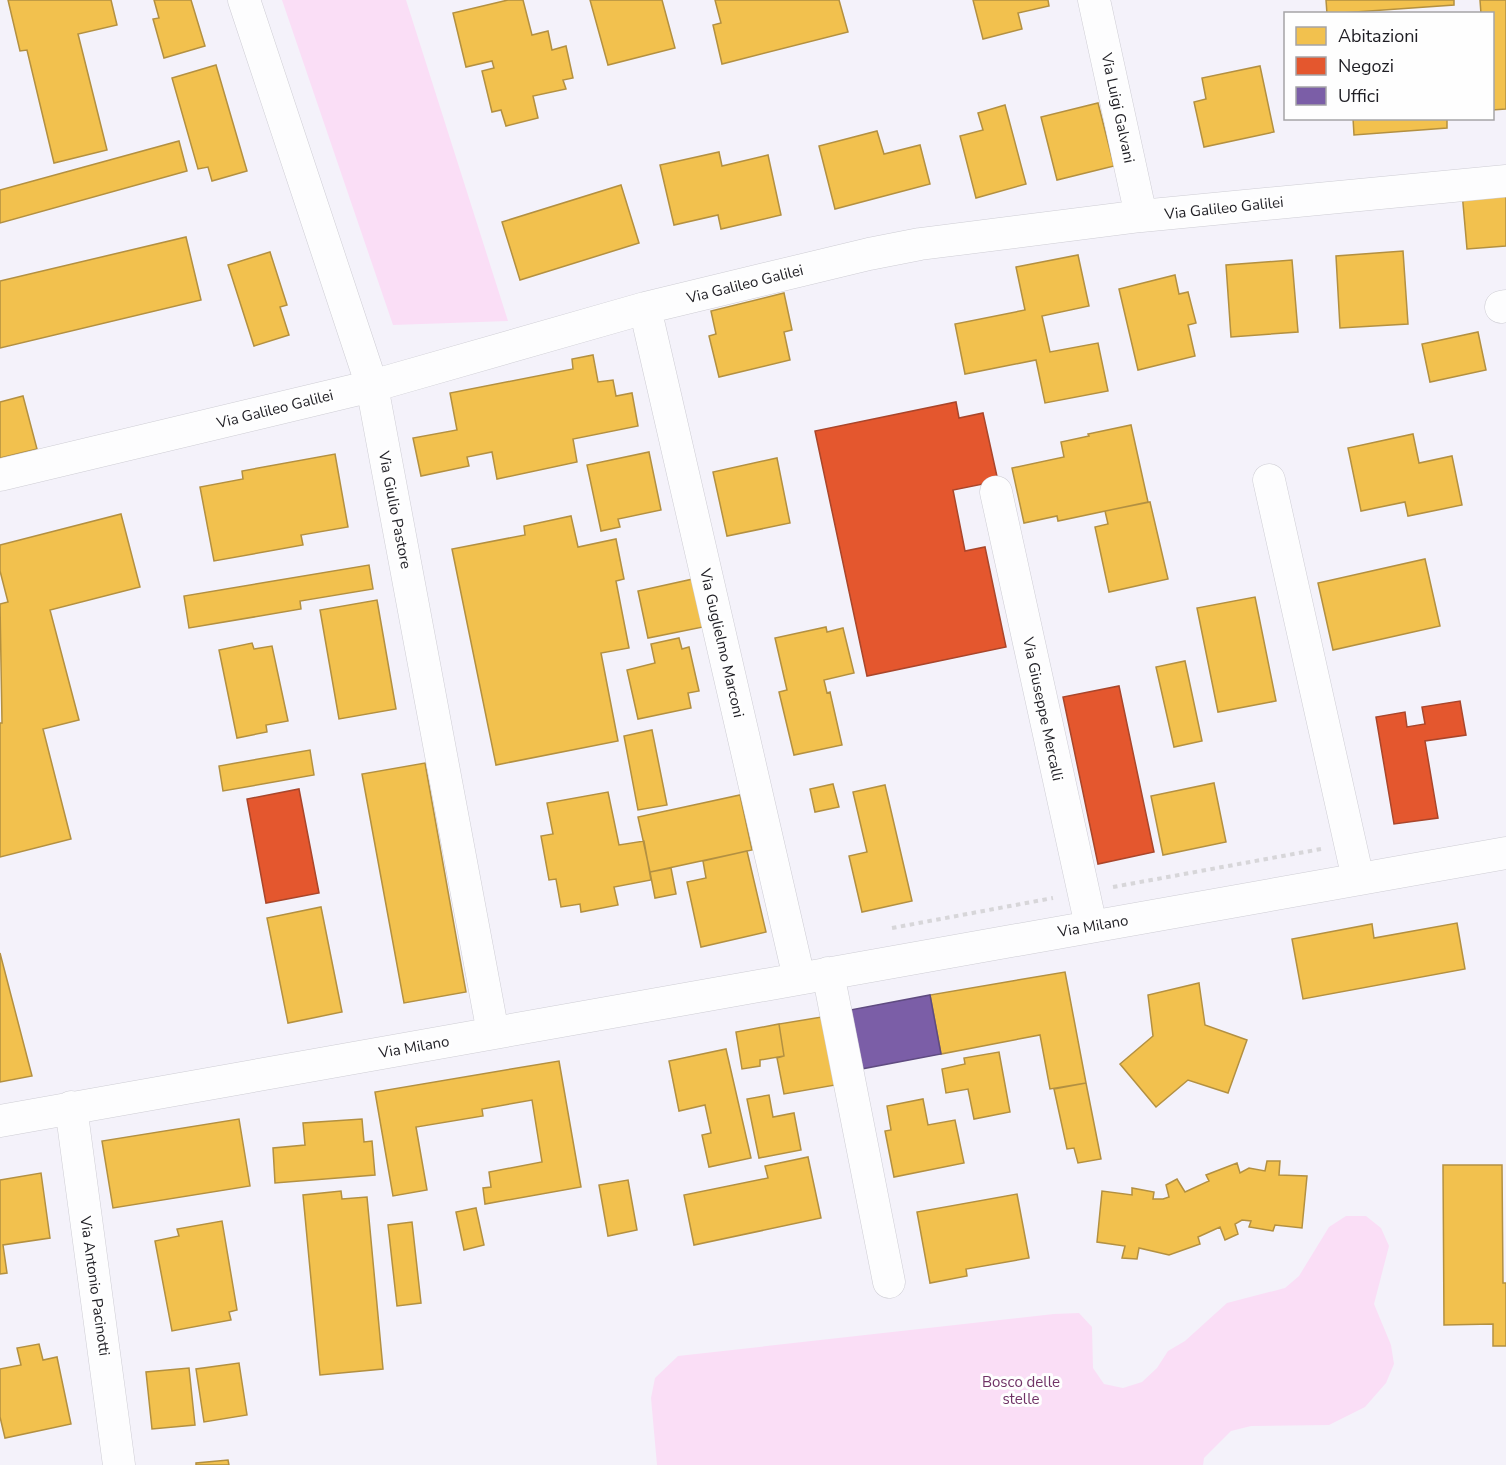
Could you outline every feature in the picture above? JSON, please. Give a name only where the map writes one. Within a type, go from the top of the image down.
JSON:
[{"type":"street","name":"Via Giulio Pastore","points":[[244,0],[372,386],[492,1033]]},
{"type":"street","name":"Via Luigi Galvani","points":[[1094,0],[1141,216]]},
{"type":"street","name":"Via Galileo Galilei","points":[[0,475],[372,386],[645,308],[869,254],[920,244],[1141,216],[1506,181]]},
{"type":"street","name":"Via Guglielmo Marconi","points":[[645,308],[813,976]]},
{"type":"street","points":[[1269,480],[1358,879]]},
{"type":"street","name":"Via Giuseppe Mercalli","points":[[996,492],[1091,927]]},
{"type":"street","name":"Via Milano","points":[[0,1121],[1506,853]]},
{"type":"street","points":[[813,976],[889,1282]]},
{"type":"street","name":"Via Antonio Pacinotti","points":[[71,1107],[119,1465]]},
{"type":"green space","points":[[282,0],[406,0],[508,321],[393,325]]},
{"type":"green space","name":"Bosco delle stelle","points":[[1346,1216],[1366,1216],[1381,1228],[1389,1246],[1374,1304],[1391,1345],[1394,1364],[1386,1383],[1365,1407],[1329,1425],[1251,1426],[1231,1431],[1204,1458],[1203,1465],[657,1465],[651,1398],[655,1378],[678,1356],[1079,1313],[1092,1327],[1093,1368],[1104,1384],[1123,1388],[1142,1382],[1157,1368],[1168,1351],[1185,1341],[1227,1303],[1285,1288],[1299,1276],[1329,1227]]},
{"type":"building: Abitazioni","points":[[8,0],[111,0],[117,25],[78,34],[107,150],[54,163],[27,50],[20,51]]},
{"type":"building: Abitazioni","points":[[154,0],[191,0],[205,46],[164,58],[153,19],[159,18]]},
{"type":"building: Abitazioni","points":[[508,0],[523,0],[532,35],[548,31],[552,50],[566,46],[573,78],[563,80],[566,89],[533,96],[538,118],[506,126],[501,110],[492,112],[482,71],[494,68],[492,61],[466,67],[453,13]]},
{"type":"building: Abitazioni","points":[[590,0],[662,0],[675,48],[608,65]]},
{"type":"building: Abitazioni","points":[[715,0],[839,0],[848,32],[722,64],[713,25],[721,23]]},
{"type":"building: Abitazioni","points":[[973,0],[1048,0],[1049,6],[1018,13],[1022,29],[983,39]]},
{"type":"building: Abitazioni","points":[[1326,0],[1454,0],[1454,5],[1327,12]]},
{"type":"building: Abitazioni","points":[[1480,0],[1506,0],[1506,109],[1494,110],[1494,12],[1481,12]]},
{"type":"building: Abitazioni","points":[[216,65],[247,171],[212,181],[208,167],[198,169],[172,78]]},
{"type":"building: Abitazioni","points":[[1260,66],[1274,132],[1204,147],[1194,102],[1206,99],[1202,78]]},
{"type":"building: Abitazioni","points":[[1098,103],[1114,166],[1057,180],[1041,117]]},
{"type":"building: Abitazioni","points":[[1005,105],[1026,184],[976,198],[960,136],[983,130],[978,113]]},
{"type":"building: Abitazioni","points":[[1353,120],[1447,120],[1447,128],[1354,135]]},
{"type":"building: Abitazioni","points":[[877,131],[884,154],[920,145],[930,184],[835,209],[819,146]]},
{"type":"building: Abitazioni","points":[[179,141],[187,171],[0,223],[0,190]]},
{"type":"building: Abitazioni","points":[[719,152],[722,166],[768,155],[781,215],[721,229],[718,215],[674,225],[660,165]]},
{"type":"building: Abitazioni","points":[[621,185],[639,243],[520,280],[502,222]]},
{"type":"building: Abitazioni","points":[[1506,189],[1506,246],[1467,249],[1462,192]]},
{"type":"building: Abitazioni","points":[[186,237],[201,300],[0,348],[0,281]]},
{"type":"building: Abitazioni","points":[[1403,251],[1408,324],[1340,328],[1336,256]]},
{"type":"building: Abitazioni","points":[[270,252],[287,305],[280,307],[289,335],[254,346],[228,265]]},
{"type":"building: Abitazioni","points":[[1078,255],[1089,306],[1042,316],[1050,352],[1098,343],[1108,391],[1045,403],[1036,360],[965,374],[955,324],[1025,310],[1016,267]]},
{"type":"building: Abitazioni","points":[[1292,260],[1298,332],[1231,337],[1226,265]]},
{"type":"building: Abitazioni","points":[[1175,275],[1179,294],[1188,292],[1196,323],[1188,325],[1195,356],[1138,370],[1119,289]]},
{"type":"building: Abitazioni","points":[[784,293],[792,330],[784,332],[790,360],[719,377],[709,336],[716,334],[711,311]]},
{"type":"building: Abitazioni","points":[[1478,332],[1486,370],[1430,382],[1422,344]]},
{"type":"building: Abitazioni","points":[[593,355],[598,382],[613,380],[616,396],[632,393],[638,426],[573,439],[577,462],[497,479],[492,452],[467,457],[469,466],[421,476],[413,438],[457,430],[450,393],[573,369],[572,359]]},
{"type":"building: Abitazioni","points":[[23,396],[37,449],[0,458],[0,402]]},
{"type":"building: Abitazioni","points":[[1131,425],[1148,502],[1058,521],[1057,516],[1024,523],[1012,468],[1064,457],[1061,442]]},
{"type":"building: Abitazioni","points":[[1413,434],[1419,463],[1452,456],[1462,505],[1408,516],[1405,502],[1361,511],[1348,448]]},
{"type":"building: Abitazioni","points":[[649,452],[661,510],[618,519],[620,527],[601,531],[587,465]]},
{"type":"building: Abitazioni","points":[[335,454],[348,527],[301,535],[303,545],[214,561],[200,487],[243,479],[242,471]]},
{"type":"building: Abitazioni","points":[[777,458],[790,523],[727,536],[713,472]]},
{"type":"building: Abitazioni","points":[[1150,502],[1168,579],[1109,592],[1095,527],[1108,524],[1105,511]]},
{"type":"building: Abitazioni","points":[[121,514],[140,587],[50,610],[79,720],[43,729],[71,839],[0,857],[0,723],[2,723],[0,604],[8,602],[0,571],[0,545]]},
{"type":"building: Abitazioni","points":[[571,516],[578,547],[616,539],[624,579],[616,581],[629,648],[601,653],[618,741],[496,765],[452,549],[525,535],[524,526]]},
{"type":"building: Abitazioni","points":[[1425,559],[1440,626],[1333,650],[1318,583]]},
{"type":"building: Abitazioni","points":[[369,565],[373,589],[300,601],[301,609],[189,628],[184,596]]},
{"type":"building: Abitazioni","points":[[693,579],[703,627],[648,638],[638,591]]},
{"type":"building: Abitazioni","points":[[1255,597],[1276,701],[1218,712],[1197,608]]},
{"type":"building: Abitazioni","points":[[377,600],[396,709],[339,719],[320,610]]},
{"type":"building: Abitazioni","points":[[826,627],[827,632],[843,628],[854,673],[824,680],[827,693],[830,692],[842,745],[794,755],[779,692],[787,690],[775,638]]},
{"type":"building: Abitazioni","points":[[679,638],[682,649],[689,647],[699,691],[688,693],[691,708],[638,719],[627,670],[655,663],[651,644]]},
{"type":"building: Abitazioni","points":[[252,643],[254,649],[272,646],[288,721],[266,725],[267,732],[237,738],[219,650]]},
{"type":"building: Abitazioni","points":[[1185,661],[1202,741],[1174,747],[1156,667]]},
{"type":"building: Abitazioni","points":[[652,730],[667,805],[638,810],[624,736]]},
{"type":"building: Abitazioni","points":[[310,750],[314,775],[223,791],[219,766]]},
{"type":"building: Abitazioni","points":[[425,763],[466,992],[404,1003],[362,774]]},
{"type":"building: Abitazioni","points":[[1214,783],[1226,842],[1163,855],[1151,796]]},
{"type":"building: Abitazioni","points":[[833,784],[839,807],[815,812],[810,789]]},
{"type":"building: Abitazioni","points":[[885,785],[912,901],[862,912],[849,856],[867,852],[853,792]]},
{"type":"building: Abitazioni","points":[[608,792],[619,845],[644,841],[651,880],[614,887],[618,905],[581,912],[580,904],[561,907],[556,879],[549,880],[541,836],[553,834],[547,803]]},
{"type":"building: Abitazioni","points":[[740,795],[752,850],[650,872],[638,817]]},
{"type":"building: Abitazioni","points":[[747,851],[766,932],[701,947],[687,882],[706,878],[703,861]]},
{"type":"building: Abitazioni","points":[[671,868],[676,894],[655,898],[650,872]]},
{"type":"building: Abitazioni","points":[[321,907],[342,1012],[288,1023],[267,918]]},
{"type":"building: Abitazioni","points":[[1457,923],[1465,969],[1303,999],[1292,939],[1372,924],[1374,938]]},
{"type":"building: Abitazioni","points":[[0,953],[32,1076],[0,1082]]},
{"type":"building: Abitazioni","points":[[1065,972],[1086,1083],[1050,1089],[1040,1035],[941,1054],[930,995]]},
{"type":"building: Abitazioni","points":[[1199,983],[1205,1025],[1247,1040],[1228,1093],[1188,1080],[1156,1107],[1120,1064],[1153,1036],[1148,995]]},
{"type":"building: Abitazioni","points":[[828,1016],[841,1084],[784,1094],[777,1058],[784,1056],[779,1024]]},
{"type":"building: Abitazioni","points":[[779,1024],[784,1056],[760,1060],[760,1066],[742,1069],[736,1032]]},
{"type":"building: Abitazioni","points":[[726,1049],[751,1158],[709,1167],[702,1135],[711,1133],[705,1105],[679,1111],[669,1061]]},
{"type":"building: Abitazioni","points":[[999,1052],[1010,1112],[974,1119],[968,1089],[946,1093],[942,1069],[965,1064],[964,1058]]},
{"type":"building: Abitazioni","points":[[559,1061],[581,1187],[485,1204],[483,1188],[491,1187],[489,1172],[542,1162],[532,1100],[482,1109],[483,1116],[416,1127],[427,1190],[393,1196],[375,1092]]},
{"type":"building: Abitazioni","points":[[1086,1083],[1101,1159],[1078,1163],[1074,1148],[1067,1149],[1054,1089]]},
{"type":"building: Abitazioni","points":[[769,1095],[773,1117],[794,1113],[801,1150],[759,1158],[747,1099]]},
{"type":"building: Abitazioni","points":[[923,1099],[928,1125],[955,1120],[964,1163],[894,1177],[885,1131],[891,1130],[887,1106]]},
{"type":"building: Abitazioni","points":[[239,1119],[250,1186],[113,1208],[102,1141]]},
{"type":"building: Abitazioni","points":[[362,1119],[364,1142],[372,1141],[375,1175],[275,1183],[273,1148],[305,1145],[303,1123]]},
{"type":"building: Abitazioni","points":[[808,1157],[821,1218],[694,1245],[684,1195],[768,1178],[765,1166]]},
{"type":"building: Abitazioni","points":[[1267,1161],[1280,1161],[1279,1175],[1307,1176],[1302,1228],[1275,1225],[1273,1231],[1249,1227],[1251,1221],[1242,1220],[1235,1224],[1238,1234],[1225,1240],[1220,1227],[1198,1237],[1200,1244],[1169,1255],[1139,1248],[1137,1259],[1122,1258],[1125,1246],[1097,1242],[1102,1191],[1132,1195],[1132,1188],[1154,1192],[1153,1199],[1163,1199],[1169,1197],[1166,1185],[1177,1179],[1185,1192],[1209,1181],[1206,1175],[1237,1163],[1240,1173],[1249,1168],[1265,1171]]},
{"type":"building: Abitazioni","points":[[1443,1165],[1502,1165],[1506,1346],[1493,1346],[1493,1324],[1444,1325]]},
{"type":"building: Abitazioni","points":[[41,1173],[50,1238],[3,1245],[7,1273],[0,1274],[0,1180]]},
{"type":"building: Abitazioni","points":[[628,1180],[637,1230],[608,1236],[599,1185]]},
{"type":"building: Abitazioni","points":[[341,1191],[342,1199],[367,1197],[383,1369],[320,1375],[303,1195]]},
{"type":"building: Abitazioni","points":[[1017,1194],[1029,1258],[966,1269],[967,1276],[930,1283],[917,1212]]},
{"type":"building: Abitazioni","points":[[476,1208],[484,1245],[464,1250],[456,1212]]},
{"type":"building: Abitazioni","points":[[222,1221],[237,1310],[229,1312],[231,1320],[172,1331],[155,1241],[179,1236],[177,1229]]},
{"type":"building: Abitazioni","points":[[412,1222],[421,1303],[397,1306],[388,1225]]},
{"type":"building: Abitazioni","points":[[39,1344],[43,1360],[57,1357],[71,1424],[5,1438],[0,1417],[0,1369],[21,1365],[17,1348]]},
{"type":"building: Abitazioni","points":[[239,1363],[247,1415],[204,1422],[196,1369]]},
{"type":"building: Abitazioni","points":[[189,1368],[195,1425],[152,1429],[146,1372]]},
{"type":"building: Abitazioni","points":[[228,1460],[229,1465],[196,1465],[196,1463]]},
{"type":"building: Negozi","points":[[956,402],[959,418],[983,413],[998,481],[953,490],[965,551],[985,547],[1006,647],[867,676],[815,431]]},
{"type":"building: Negozi","points":[[1119,686],[1154,852],[1098,864],[1063,697]]},
{"type":"building: Negozi","points":[[1460,701],[1466,735],[1425,741],[1438,818],[1394,824],[1376,717],[1405,712],[1407,727],[1425,724],[1422,707]]},
{"type":"building: Negozi","points":[[299,789],[319,893],[266,903],[247,799]]},
{"type":"building: Uffici","points":[[930,995],[941,1054],[856,1070],[845,1011]]}]
